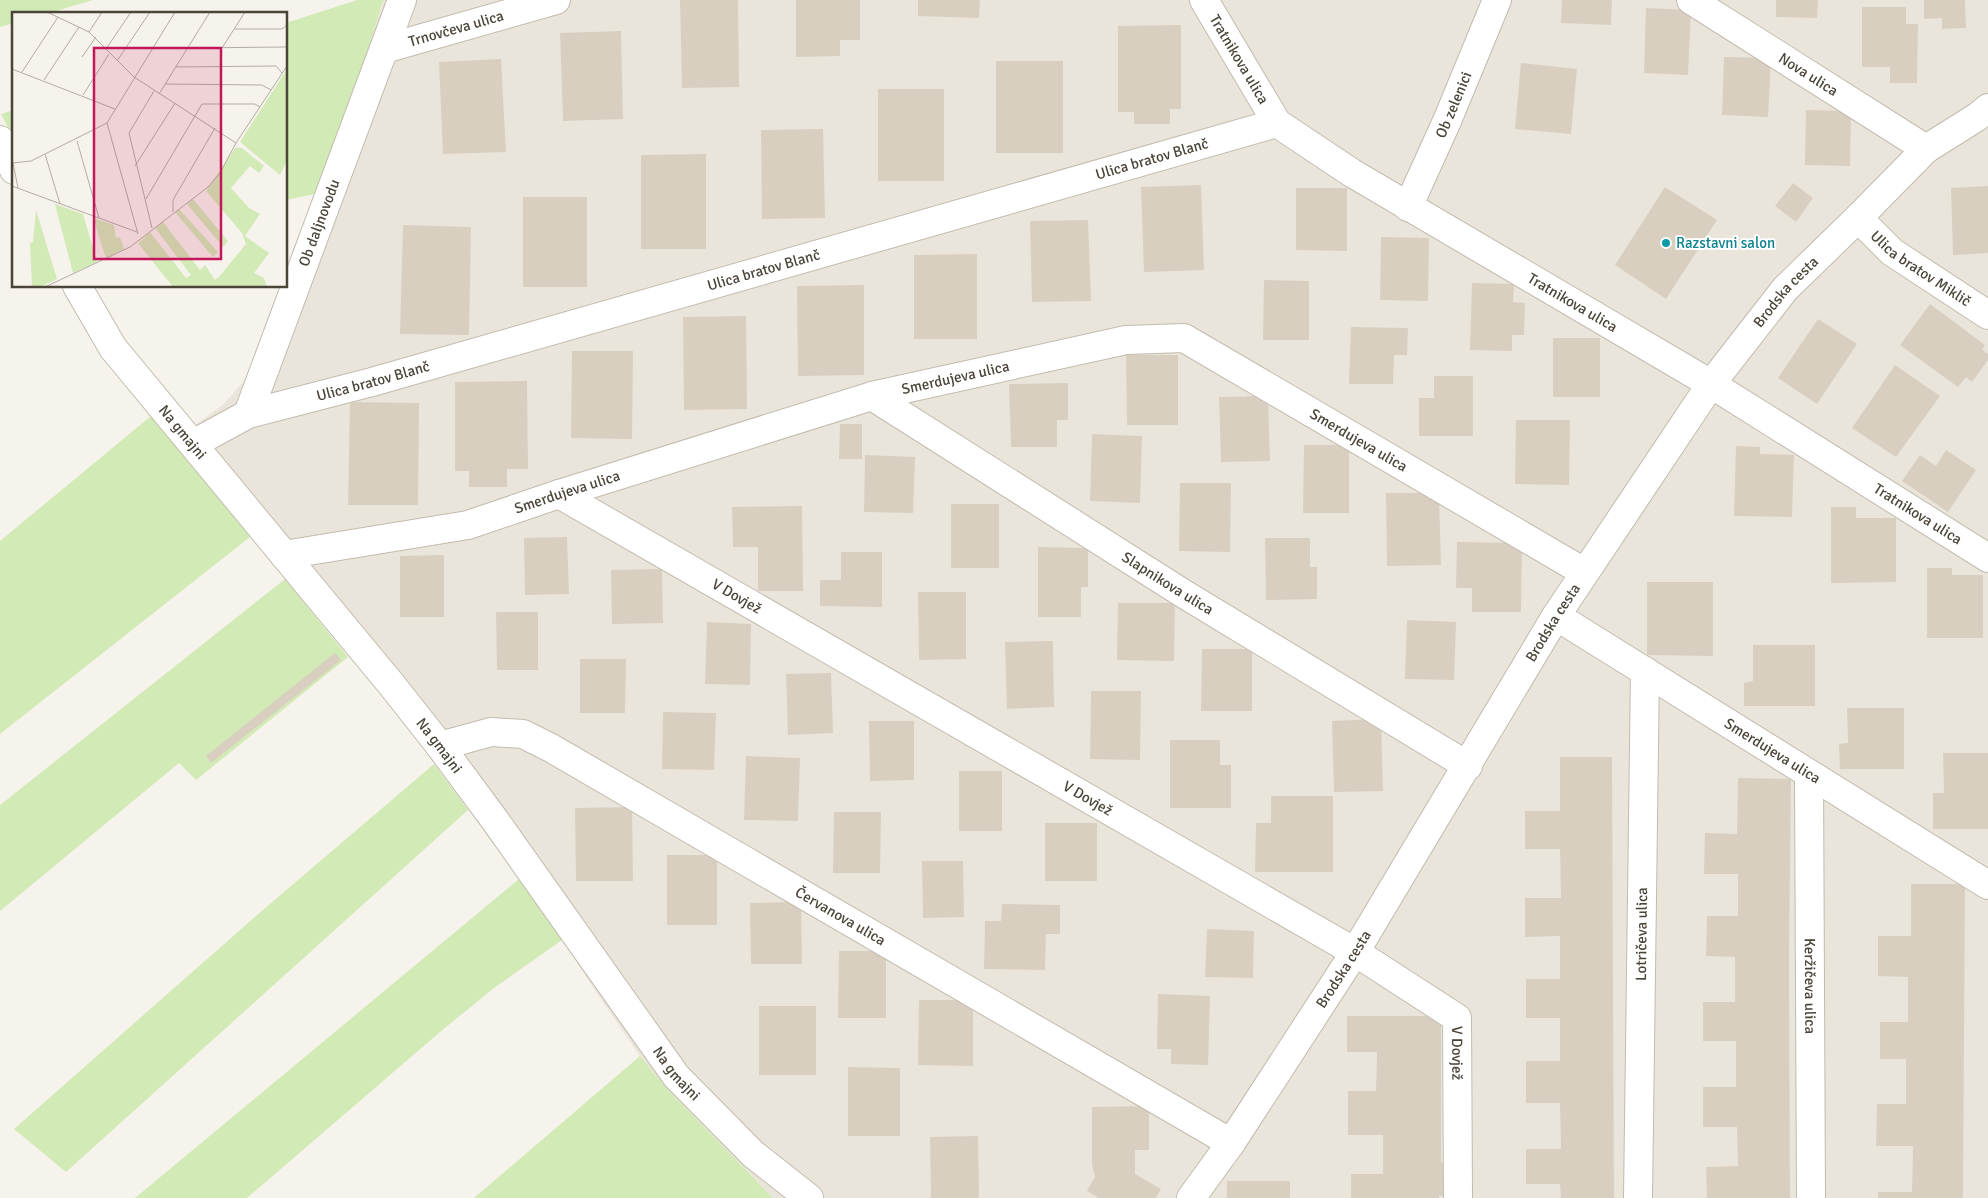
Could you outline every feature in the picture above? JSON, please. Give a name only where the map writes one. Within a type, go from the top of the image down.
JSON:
[{"type":"street","name":"Ob daljnovodu","points":[[248,414],[402,0]]},
{"type":"street","name":"Trnovčeva ulica","points":[[384,48],[556,0]]},
{"type":"street","name":"Tratnikova ulica","points":[[1204,0],[1278,123],[1352,173],[1711,384],[1988,558]]},
{"type":"street","name":"Ob zelenici","points":[[1408,207],[1448,121],[1497,0]]},
{"type":"street","name":"Nova ulica","points":[[1691,0],[1926,149]]},
{"type":"street","name":"Brodska cesta","points":[[1191,1198],[1231,1144],[1355,952],[1584,572],[1711,384],[1784,289],[1926,149],[1984,116]]},
{"type":"street","name":"Ulica bratov Blanč","points":[[248,414],[372,382],[1278,123]]},
{"type":"street","points":[[0,140],[12,166]]},
{"type":"street","name":"Ulica bratov Miklič","points":[[1858,218],[1892,252],[1988,315]]},
{"type":"street","name":"Na gmajni","points":[[78,288],[113,348],[440,746],[500,827],[676,1076],[753,1154],[809,1198]]},
{"type":"street","name":"Smerdujeva ulica","points":[[284,555],[468,525],[559,494],[872,396],[1126,340],[1184,338],[1584,572]]},
{"type":"street","name":"Slapnikova ulica","points":[[872,396],[1184,594],[1468,766]]},
{"type":"street","points":[[193,444],[248,414]]},
{"type":"street","name":"V Dovjež","points":[[559,494],[1355,952],[1457,1018],[1458,1198]]},
{"type":"street","name":"Smerdujeva ulica","points":[[1556,616],[1988,885]]},
{"type":"street","name":"Lotričeva ulica","points":[[1638,1198],[1645,671]]},
{"type":"street","name":"Červanova ulica","points":[[440,746],[491,732],[522,734],[537,741],[1231,1144]]},
{"type":"street","name":"Keržičeva ulica","points":[[1809,774],[1811,1198]]},
{"type":"shaded area","points":[[383,0],[1988,0],[1988,1198],[773,1198],[667,1089],[640,1056],[499,850],[405,724],[172,442],[224,404],[243,382],[257,356],[282,288],[288,288],[288,271],[365,60]]},
{"type":"green space","points":[[0,0],[93,0],[53,12],[12,12],[12,24],[0,27]]},
{"type":"green space","points":[[357,0],[383,0],[365,60],[315,194],[288,200],[288,22]]},
{"type":"green space","points":[[12,111],[12,135],[1,114]]},
{"type":"green space","points":[[151,416],[250,537],[0,734],[0,541]]},
{"type":"green space","points":[[285,579],[348,657],[196,780],[179,763],[0,911],[0,805]]},
{"type":"green space","points":[[434,764],[468,810],[66,1172],[14,1129],[257,915]]},
{"type":"green space","points":[[519,879],[562,940],[494,988],[440,1032],[247,1198],[135,1198]]},
{"type":"green space","points":[[640,1056],[667,1089],[773,1198],[474,1198]]},
{"type":"building","points":[[680,0],[738,0],[739,87],[682,88]]},
{"type":"building","points":[[796,0],[860,0],[860,40],[840,40],[840,56],[796,57]]},
{"type":"building","points":[[918,0],[980,0],[979,18],[918,16]]},
{"type":"building","points":[[1562,0],[1612,0],[1611,25],[1561,23]]},
{"type":"building","points":[[1776,0],[1818,0],[1817,18],[1776,17]]},
{"type":"building","points":[[1924,0],[1965,0],[1966,28],[1942,29],[1942,18],[1924,19]]},
{"type":"building","points":[[1862,7],[1906,7],[1906,24],[1918,24],[1917,83],[1890,83],[1890,67],[1862,67]]},
{"type":"building","points":[[1646,8],[1691,10],[1688,75],[1644,73]]},
{"type":"building","points":[[1181,25],[1181,109],[1170,109],[1170,124],[1134,124],[1134,112],[1118,112],[1118,26]]},
{"type":"building","points":[[621,31],[623,119],[563,121],[560,33]]},
{"type":"building","points":[[1724,57],[1771,58],[1768,117],[1722,115]]},
{"type":"building","points":[[501,59],[506,152],[443,154],[439,62]]},
{"type":"building","points":[[996,61],[1063,61],[1063,153],[996,153]]},
{"type":"building","points":[[1521,63],[1577,69],[1571,134],[1515,129]]},
{"type":"building","points":[[878,89],[944,89],[944,181],[878,181]]},
{"type":"building","points":[[1806,110],[1851,111],[1850,166],[1805,165]]},
{"type":"building","points":[[823,129],[825,218],[762,219],[761,130]]},
{"type":"building","points":[[706,154],[706,249],[641,249],[641,155]]},
{"type":"building","points":[[1793,183],[1813,198],[1796,222],[1775,206]]},
{"type":"building","points":[[1201,185],[1204,270],[1144,272],[1141,187]]},
{"type":"building","points":[[1988,186],[1988,253],[1953,255],[1951,188]]},
{"type":"building","name":"Razstavni salon","points":[[1665,187],[1717,220],[1666,299],[1615,265]]},
{"type":"building","points":[[1296,188],[1347,188],[1347,251],[1296,250]]},
{"type":"building","points":[[523,197],[587,197],[587,287],[523,287]]},
{"type":"building","points":[[1088,220],[1091,301],[1032,302],[1030,221]]},
{"type":"building","points":[[403,225],[471,227],[469,335],[400,334]]},
{"type":"building","points":[[1381,237],[1429,238],[1428,301],[1380,300]]},
{"type":"building","points":[[977,254],[977,339],[914,339],[914,255]]},
{"type":"building","points":[[1264,280],[1309,281],[1309,340],[1263,340]]},
{"type":"building","points":[[1472,283],[1514,284],[1513,302],[1525,303],[1524,335],[1512,335],[1512,351],[1470,350]]},
{"type":"building","points":[[864,285],[864,375],[798,376],[797,286]]},
{"type":"building","points":[[1930,304],[1985,345],[1982,350],[1988,354],[1988,360],[1972,382],[1966,377],[1958,387],[1900,345]]},
{"type":"building","points":[[746,316],[747,409],[684,410],[683,317]]},
{"type":"building","points":[[1818,319],[1857,344],[1817,404],[1778,378]]},
{"type":"building","points":[[1351,327],[1408,328],[1407,355],[1394,355],[1393,384],[1349,384]]},
{"type":"building","points":[[1553,338],[1600,338],[1600,397],[1553,397]]},
{"type":"building","points":[[572,351],[633,351],[632,439],[571,438]]},
{"type":"building","points":[[1126,355],[1178,355],[1178,425],[1127,425]]},
{"type":"building","points":[[1895,365],[1940,396],[1896,457],[1852,428]]},
{"type":"building","points":[[1434,376],[1473,376],[1473,436],[1419,436],[1419,398],[1434,398]]},
{"type":"building","points":[[527,381],[528,469],[507,469],[507,487],[469,487],[469,471],[455,471],[455,382]]},
{"type":"building","points":[[1068,383],[1068,420],[1057,420],[1057,447],[1011,447],[1009,384]]},
{"type":"building","points":[[1268,396],[1270,461],[1221,462],[1219,397]]},
{"type":"building","points":[[350,402],[419,403],[418,505],[348,505]]},
{"type":"building","points":[[1516,420],[1570,420],[1569,485],[1515,484]]},
{"type":"building","points":[[840,424],[862,424],[862,459],[839,459]]},
{"type":"building","points":[[1092,434],[1142,436],[1140,503],[1090,501]]},
{"type":"building","points":[[1304,445],[1349,445],[1349,513],[1303,513]]},
{"type":"building","points":[[1736,446],[1760,447],[1760,454],[1794,455],[1792,517],[1734,516]]},
{"type":"building","points":[[1946,450],[1976,470],[1948,512],[1902,481],[1920,455],[1936,466]]},
{"type":"building","points":[[865,455],[915,457],[913,513],[864,512]]},
{"type":"building","points":[[1180,483],[1231,483],[1230,552],[1179,551]]},
{"type":"building","points":[[1386,493],[1439,493],[1441,565],[1387,566]]},
{"type":"building","points":[[951,504],[999,504],[999,568],[951,568]]},
{"type":"building","points":[[802,506],[803,591],[758,591],[758,547],[733,547],[732,507]]},
{"type":"building","points":[[1831,507],[1856,507],[1856,518],[1896,518],[1896,582],[1831,583]]},
{"type":"building","points":[[567,537],[569,594],[525,595],[524,538]]},
{"type":"building","points":[[1265,538],[1310,538],[1310,567],[1317,567],[1317,599],[1266,600]]},
{"type":"building","points":[[1457,542],[1522,543],[1521,612],[1472,612],[1472,588],[1456,588]]},
{"type":"building","points":[[1038,547],[1088,548],[1088,587],[1081,587],[1081,617],[1038,617]]},
{"type":"building","points":[[841,552],[882,552],[882,607],[820,606],[820,580],[841,580]]},
{"type":"building","points":[[444,555],[444,617],[400,617],[400,556]]},
{"type":"building","points":[[1927,568],[1952,568],[1952,575],[1983,575],[1983,638],[1927,638]]},
{"type":"building","points":[[662,569],[663,623],[612,624],[611,570]]},
{"type":"building","points":[[1647,582],[1713,582],[1713,656],[1647,655]]},
{"type":"building","points":[[918,592],[966,592],[966,659],[919,660]]},
{"type":"building","points":[[1118,603],[1175,603],[1174,661],[1117,660]]},
{"type":"building","points":[[496,612],[538,612],[538,670],[497,670]]},
{"type":"building","points":[[1407,620],[1456,622],[1454,680],[1405,679]]},
{"type":"building","points":[[707,622],[751,624],[750,685],[705,684]]},
{"type":"building","points":[[1053,641],[1054,707],[1007,709],[1005,642]]},
{"type":"building","points":[[1753,645],[1815,645],[1815,706],[1744,706],[1744,683],[1753,681]]},
{"type":"building","points":[[1202,649],[1252,649],[1252,711],[1201,711]]},
{"type":"building","points":[[335,653],[341,660],[211,763],[206,756]]},
{"type":"building","points":[[580,659],[626,659],[625,713],[580,713]]},
{"type":"building","points":[[831,673],[833,733],[788,735],[786,674]]},
{"type":"building","points":[[1091,691],[1141,691],[1140,760],[1090,759]]},
{"type":"building","points":[[1847,708],[1904,708],[1904,769],[1840,769],[1839,744],[1848,743]]},
{"type":"building","points":[[663,712],[716,713],[714,770],[662,769]]},
{"type":"building","points":[[1381,719],[1383,791],[1334,792],[1332,721]]},
{"type":"building","points":[[869,721],[914,721],[914,780],[870,781]]},
{"type":"building","points":[[1170,740],[1220,740],[1220,765],[1231,765],[1231,808],[1170,808]]},
{"type":"building","points":[[1943,753],[1988,753],[1988,829],[1933,829],[1933,793],[1944,793]]},
{"type":"building","points":[[746,756],[800,758],[798,821],[744,820]]},
{"type":"building","points":[[1560,757],[1612,757],[1614,1198],[1561,1198],[1560,1184],[1526,1184],[1526,1149],[1561,1149],[1560,1103],[1526,1103],[1526,1061],[1560,1061],[1560,1018],[1526,1018],[1526,979],[1560,979],[1560,936],[1525,937],[1525,898],[1561,898],[1560,849],[1525,849],[1525,811],[1560,811]]},
{"type":"building","points":[[959,771],[1002,771],[1002,831],[959,831]]},
{"type":"building","points":[[1738,778],[1791,779],[1789,957],[1790,1198],[1707,1198],[1706,1167],[1738,1166],[1737,1127],[1703,1127],[1703,1087],[1736,1087],[1736,1041],[1703,1041],[1703,1002],[1735,1002],[1735,957],[1706,956],[1707,916],[1738,916],[1738,874],[1704,874],[1705,833],[1737,834]]},
{"type":"building","points":[[1271,796],[1333,796],[1333,872],[1255,872],[1256,823],[1271,823]]},
{"type":"building","points":[[632,807],[633,881],[576,881],[575,808]]},
{"type":"building","points":[[834,812],[881,812],[880,873],[833,873]]},
{"type":"building","points":[[1045,823],[1097,823],[1097,881],[1045,881]]},
{"type":"building","points":[[667,855],[717,855],[717,925],[667,925]]},
{"type":"building","points":[[922,861],[963,861],[964,917],[923,918]]},
{"type":"building","points":[[1911,884],[1965,884],[1963,1198],[1878,1198],[1878,1192],[1912,1192],[1913,1146],[1876,1146],[1877,1104],[1906,1104],[1906,1059],[1880,1059],[1880,1022],[1908,1022],[1908,977],[1878,976],[1878,936],[1911,936]]},
{"type":"building","points":[[801,902],[802,964],[751,964],[750,903]]},
{"type":"building","points":[[1002,904],[1060,905],[1060,934],[1046,934],[1045,970],[984,969],[985,921],[1001,921]]},
{"type":"building","points":[[1207,929],[1254,931],[1253,978],[1205,977]]},
{"type":"building","points":[[839,951],[886,951],[886,1018],[838,1018]]},
{"type":"building","points":[[1158,994],[1210,996],[1208,1065],[1171,1064],[1171,1049],[1157,1049]]},
{"type":"building","points":[[919,1000],[973,1000],[973,1066],[918,1065]]},
{"type":"building","points":[[759,1006],[816,1006],[816,1075],[759,1075]]},
{"type":"building","points":[[1347,1016],[1441,1016],[1441,1162],[1451,1162],[1451,1196],[1439,1196],[1439,1198],[1351,1198],[1351,1174],[1383,1174],[1383,1135],[1348,1135],[1348,1091],[1376,1091],[1377,1052],[1347,1052]]},
{"type":"building","points":[[848,1067],[900,1068],[900,1136],[848,1136]]},
{"type":"building","points":[[1149,1106],[1149,1150],[1135,1150],[1135,1174],[1161,1189],[1156,1198],[1099,1198],[1087,1191],[1095,1177],[1092,1165],[1092,1107]]},
{"type":"building","points":[[978,1136],[979,1198],[931,1198],[930,1137]]},
{"type":"building","points":[[1227,1181],[1290,1181],[1290,1198],[1227,1198]]},
{"type":"place","name":"Razstavni salon","points":[[1666,243]]}]
